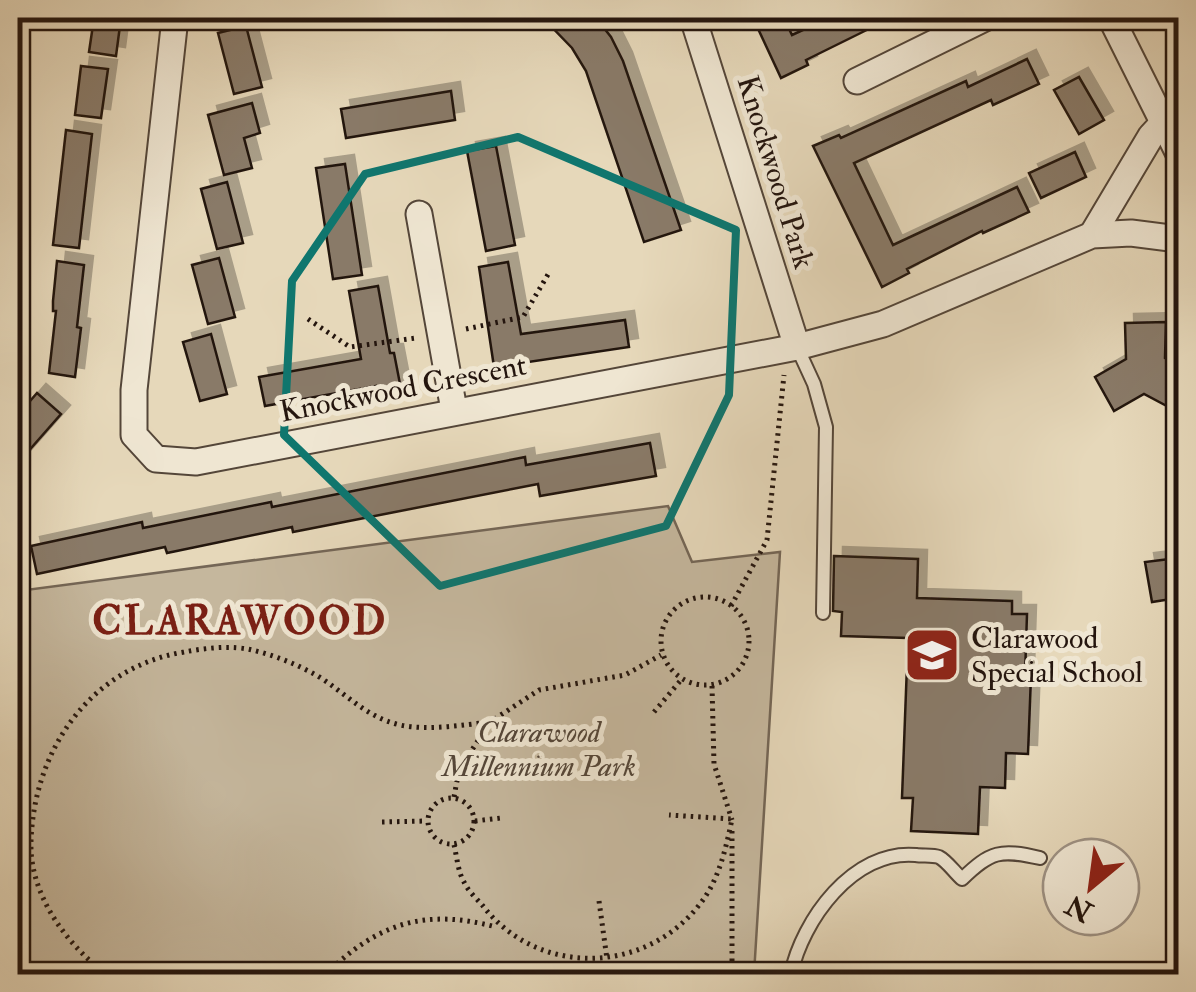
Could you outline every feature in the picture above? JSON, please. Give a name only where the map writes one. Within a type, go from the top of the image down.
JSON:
[{"type":"street","name":"Knockwood Crescent","points":[[175,18],[134,390],[134,435],[156,459],[196,462],[789,348],[883,324],[1092,235],[1131,232],[1178,239]]},
{"type":"street","name":"Knockwood Park","points":[[693,18],[789,348]]},
{"type":"street","points":[[857,81],[985,18]]},
{"type":"street","points":[[1111,18],[1178,152]]},
{"type":"street","points":[[1092,235],[1150,136],[1163,123]]},
{"type":"street","points":[[419,214],[454,410]]},
{"type":"lane","points":[[789,348],[814,384],[826,427],[822,612]]},
{"type":"lane","points":[[792,974],[797,947],[832,894],[864,867],[902,854],[939,858],[962,879],[982,858],[1012,851],[1040,858]]},
{"type":"path","points":[[308,318],[350,347],[441,334],[523,317],[550,272]]},
{"type":"path","points":[[731,606],[767,540],[789,348]]},
{"type":"path","points":[[714,596],[731,606],[740,612],[751,642],[740,671],[712,686],[681,680],[661,655],[662,624],[683,600],[714,596]]},
{"type":"path","points":[[106,974],[78,954],[56,922],[37,880],[30,846],[33,808],[43,769],[60,734],[84,702],[120,675],[158,656],[202,649],[248,648],[317,676],[361,710],[400,725],[490,722]]},
{"type":"path","points":[[454,796],[459,770],[490,722],[539,690],[624,675],[661,655]]},
{"type":"path","points":[[654,712],[681,680]]},
{"type":"path","points":[[712,686],[714,764],[732,818],[732,974]]},
{"type":"path","points":[[454,796],[469,805],[475,821],[469,837],[454,845],[434,840],[426,821],[434,802],[454,796]]},
{"type":"path","points":[[669,815],[732,818]]},
{"type":"path","points":[[475,821],[501,818]]},
{"type":"path","points":[[326,974],[379,931],[416,922],[466,919],[499,927],[550,954],[608,959],[636,953],[662,940],[704,900],[716,875],[732,818]]},
{"type":"path","points":[[382,822],[426,821]]},
{"type":"path","points":[[454,845],[464,882],[499,927]]},
{"type":"path","points":[[599,901],[608,959]]},
{"type":"highlighted area","points":[[518,137],[736,230],[729,395],[666,526],[440,586],[284,435],[292,281],[365,174]]},
{"type":"green space","name":"Clarawood Millennium Park","points":[[668,506],[692,562],[780,552],[754,974],[18,974],[18,591]]},
{"type":"building","points":[[94,18],[121,18],[116,56],[89,52]]},
{"type":"building","points":[[543,18],[596,18],[611,37],[623,61],[681,230],[644,242],[586,71],[572,48]]},
{"type":"building","points":[[753,18],[784,18],[792,35],[829,18],[891,18],[806,60],[808,65],[781,78]]},
{"type":"building","points":[[246,26],[262,87],[234,94],[218,33]]},
{"type":"building","points":[[1027,59],[1039,84],[993,105],[991,100],[854,163],[893,245],[1017,187],[1029,212],[907,269],[909,273],[882,287],[813,146],[839,135],[841,138],[966,81],[968,87]]},
{"type":"building","points":[[81,66],[108,69],[101,118],[75,115]]},
{"type":"building","points":[[1079,77],[1104,120],[1079,134],[1054,90]]},
{"type":"building","points":[[451,91],[455,120],[346,138],[341,109]]},
{"type":"building","points":[[252,103],[260,133],[244,138],[252,168],[224,175],[208,115]]},
{"type":"building","points":[[66,130],[92,134],[79,248],[53,245]]},
{"type":"building","points":[[496,146],[515,245],[486,251],[467,151]]},
{"type":"building","points":[[1075,152],[1086,177],[1041,198],[1029,173]]},
{"type":"building","points":[[345,164],[362,275],[333,279],[316,168]]},
{"type":"building","points":[[227,182],[243,243],[217,249],[201,189]]},
{"type":"building","points":[[219,258],[235,317],[208,324],[192,265]]},
{"type":"building","points":[[57,261],[84,265],[75,377],[49,373]]},
{"type":"building","points":[[508,262],[521,334],[625,320],[629,347],[494,367],[479,267]]},
{"type":"building","points":[[378,286],[401,389],[377,394],[376,386],[265,406],[259,377],[361,359],[349,291]]},
{"type":"building","points":[[1166,322],[1165,358],[1178,365],[1178,412],[1144,394],[1114,411],[1095,377],[1126,359],[1125,323]]},
{"type":"building","points":[[211,334],[227,394],[200,401],[183,342]]},
{"type":"building","points":[[37,393],[61,414],[18,463],[18,415]]},
{"type":"building","points":[[650,443],[656,476],[540,496],[538,484],[293,532],[292,527],[167,553],[165,547],[37,574],[31,546],[142,522],[143,528],[271,502],[272,507],[525,457],[526,465]]},
{"type":"building","points":[[834,556],[918,559],[917,598],[1012,601],[1012,614],[1027,614],[1025,676],[1031,676],[1028,754],[1006,753],[1005,788],[980,787],[978,834],[911,831],[913,798],[902,798],[908,638],[841,636],[842,612],[833,611]]},
{"type":"building","points":[[1178,558],[1178,598],[1152,602],[1145,562]]},
{"type":"place","name":"Clarawood Special School","points":[[932,655]]},
{"type":"district","name":"CLARAWOOD","points":[[240,620]]}]
